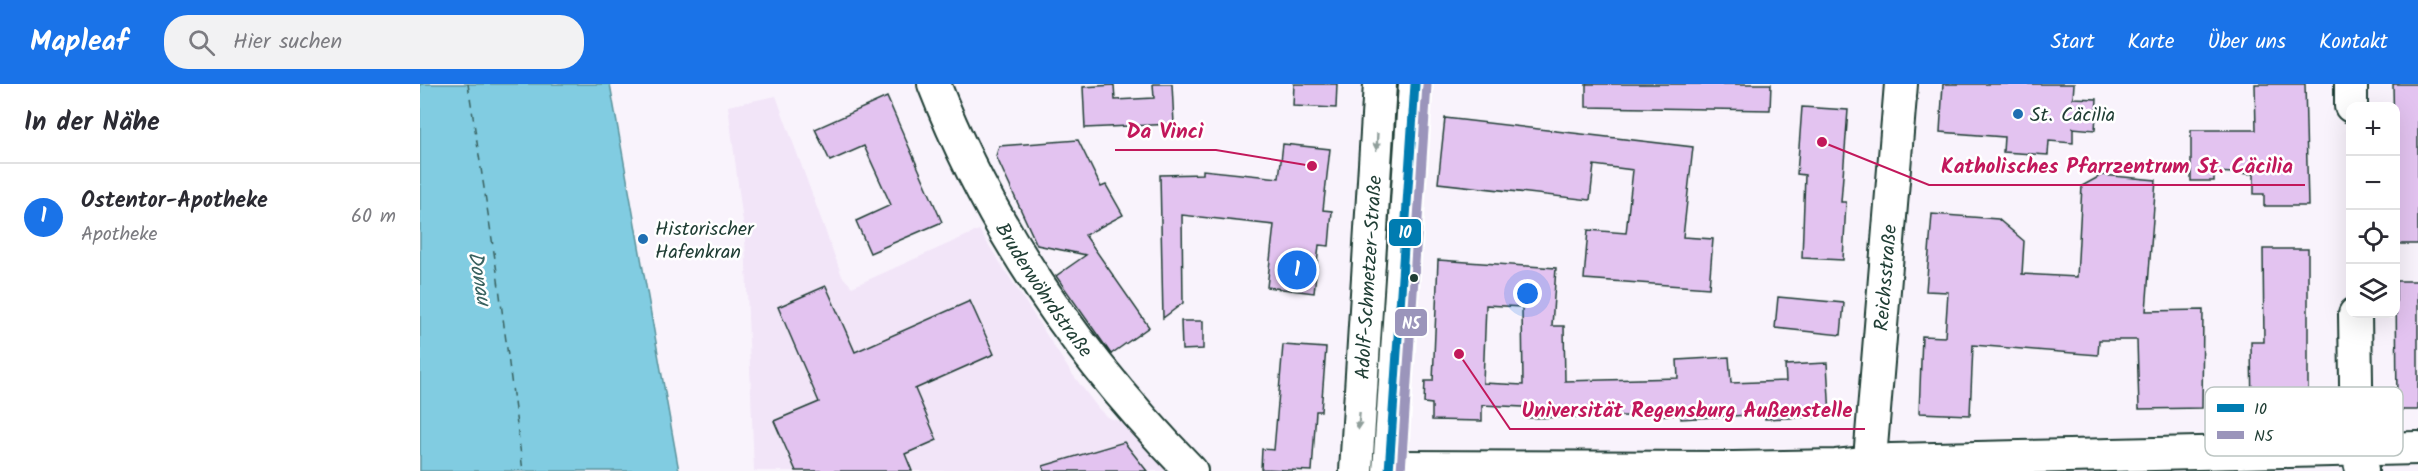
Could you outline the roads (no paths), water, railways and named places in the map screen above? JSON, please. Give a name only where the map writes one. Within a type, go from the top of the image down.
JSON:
[{"type":"street","name":"Bruderwöhrdstraße","points":[[934,84],[976,179],[1037,285],[1095,364],[1191,471]]},
{"type":"street","name":"Adolf-Schmetzer-Straße","points":[[1356,471],[1380,84]]},
{"type":"street","name":"Adolf-Schmetzer-Straße","points":[[1389,469],[1415,84]]},
{"type":"street","name":"Reichsstraße","points":[[1870,467],[1901,84]]},
{"type":"street","points":[[2351,84],[2351,102]]},
{"type":"street","points":[[2355,318],[2358,387]]},
{"type":"street","points":[[2403,451],[2418,448]]},
{"type":"street","points":[[1389,469],[1870,467],[2360,460],[2379,456]]},
{"type":"water","name":"Donau","points":[[420,84],[610,84],[679,471],[420,471]]},
{"type":"place","name":"St. Cäcilia","points":[[2018,114]]},
{"type":"place","name":"Katholisches Pfarrzentrum St. Cäcilia","points":[[1822,142]]},
{"type":"place","name":"Da Vinci","points":[[1312,166]]},
{"type":"place","name":"Historischer Hafenkran","points":[[643,239]]},
{"type":"place","name":"Ostentor-Apotheke","points":[[1297,270]]},
{"type":"place","name":"Universität Regensburg Außenstelle","points":[[1459,354]]}]
